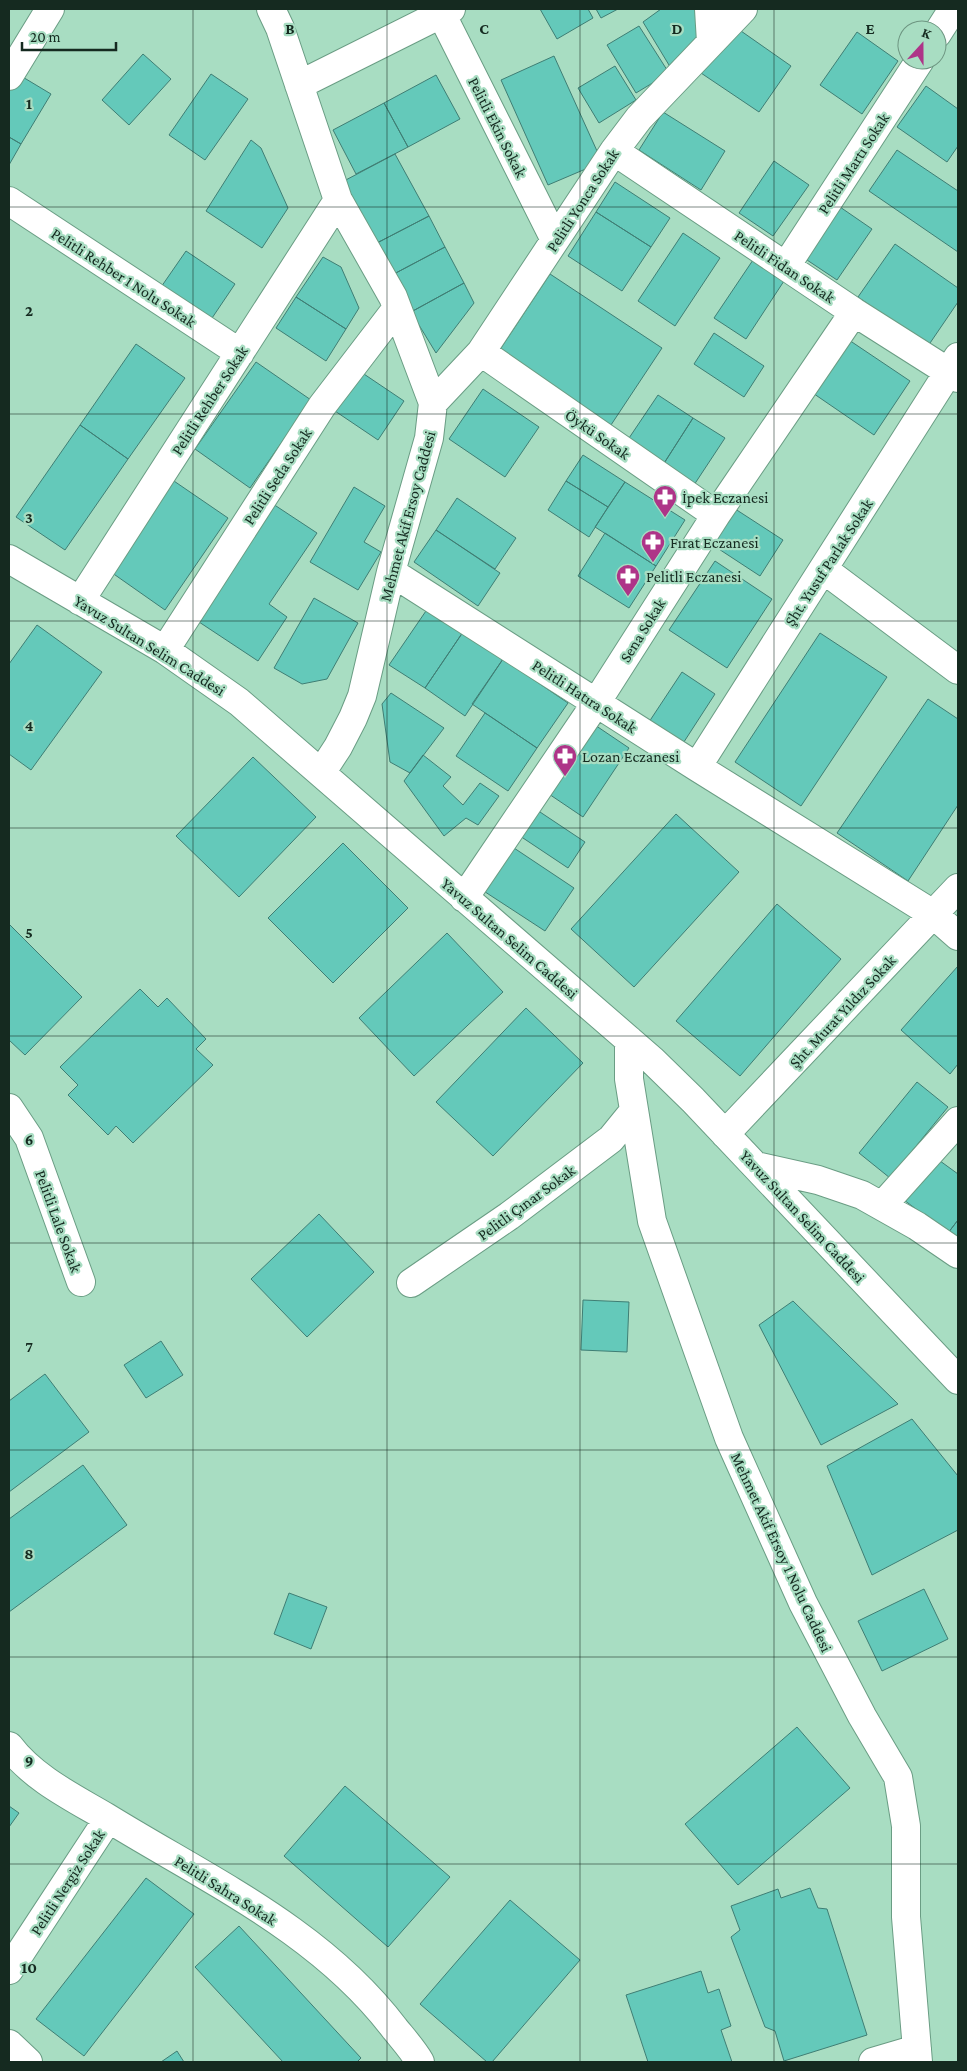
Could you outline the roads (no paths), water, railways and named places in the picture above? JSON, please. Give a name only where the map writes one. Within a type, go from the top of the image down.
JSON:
[{"type":"street","points":[[9,76],[50,9]]},
{"type":"street","name":"Mehmet Akif Ersoy Caddesi","points":[[271,9],[280,28],[338,200],[397,308],[433,403],[429,438],[391,572],[362,696],[342,740],[321,773]]},
{"type":"street","points":[[709,9],[711,42]]},
{"type":"street","name":"Pelitli Yonca Sokak","points":[[433,403],[481,352],[614,151],[639,118],[743,9]]},
{"type":"street","points":[[946,20],[953,9]]},
{"type":"street","points":[[299,85],[446,11]]},
{"type":"street","name":"Pelitli Ekin Sokak","points":[[446,11],[556,240]]},
{"type":"street","name":"Pelitli Martı Sokak","points":[[786,266],[913,70]]},
{"type":"street","name":"Pelitli Fidan Sokak","points":[[614,151],[854,312],[955,369]]},
{"type":"street","name":"Pelitli Rehber Sokak","points":[[80,601],[338,200]]},
{"type":"street","name":"Pelitli Rehber 1 Nolu Sokak","points":[[9,201],[240,353]]},
{"type":"street","name":"Pelitli Seda Sokak","points":[[165,650],[322,406],[397,308]]},
{"type":"street","name":"Sena Sokak","points":[[464,898],[596,703],[716,515],[854,312]]},
{"type":"street","name":"Öykü Sokak","points":[[481,352],[716,515]]},
{"type":"street","name":"Şht. Yusuf Parlak Sokak","points":[[698,767],[823,569],[955,369]]},
{"type":"street","name":"Yavuz Sultan Selim Caddesi","points":[[9,559],[165,650],[240,702],[629,1040],[686,1093],[958,1380]]},
{"type":"street","points":[[823,569],[958,670]]},
{"type":"street","name":"Pelitli Hatıra Sokak","points":[[391,572],[933,914],[958,936]]},
{"type":"street","name":"Şht. Murat Yıldız Sokak","points":[[725,1134],[958,888]]},
{"type":"street","name":"Mehmet Akif Ersoy 1 Nolu Caddesi","points":[[629,1040],[629,1079],[633,1112],[652,1220],[729,1438],[803,1603],[862,1716],[898,1777],[906,1826],[906,1917],[918,2056]]},
{"type":"street","name":"Pelitli Lale Sokak","points":[[9,1108],[29,1138],[81,1282]]},
{"type":"street","name":"Pelitli Çınar Sokak","points":[[411,1282],[509,1216],[611,1139],[633,1112]]},
{"type":"street","points":[[882,1206],[958,1121]]},
{"type":"street","points":[[756,1166],[818,1180],[862,1195],[917,1226],[958,1254]]},
{"type":"street","name":"Pelitli Sahra Sokak","points":[[9,1746],[17,1756],[48,1782],[108,1819],[224,1885],[296,1934],[334,1964],[376,2003],[420,2062]]},
{"type":"street","name":"Pelitli Nergiz Sokak","points":[[9,1970],[108,1819]]},
{"type":"street","points":[[9,2044],[28,2062]]},
{"type":"street","points":[[873,2062],[918,2056]]},
{"type":"place","name":"İpek Eczanesi","points":[[665,518]]},
{"type":"place","name":"Fırat Eczanesi","points":[[653,563]]},
{"type":"place","name":"Pelitli Eczanesi","points":[[628,597]]},
{"type":"place","name":"Lozan Eczanesi","points":[[565,777]]}]
